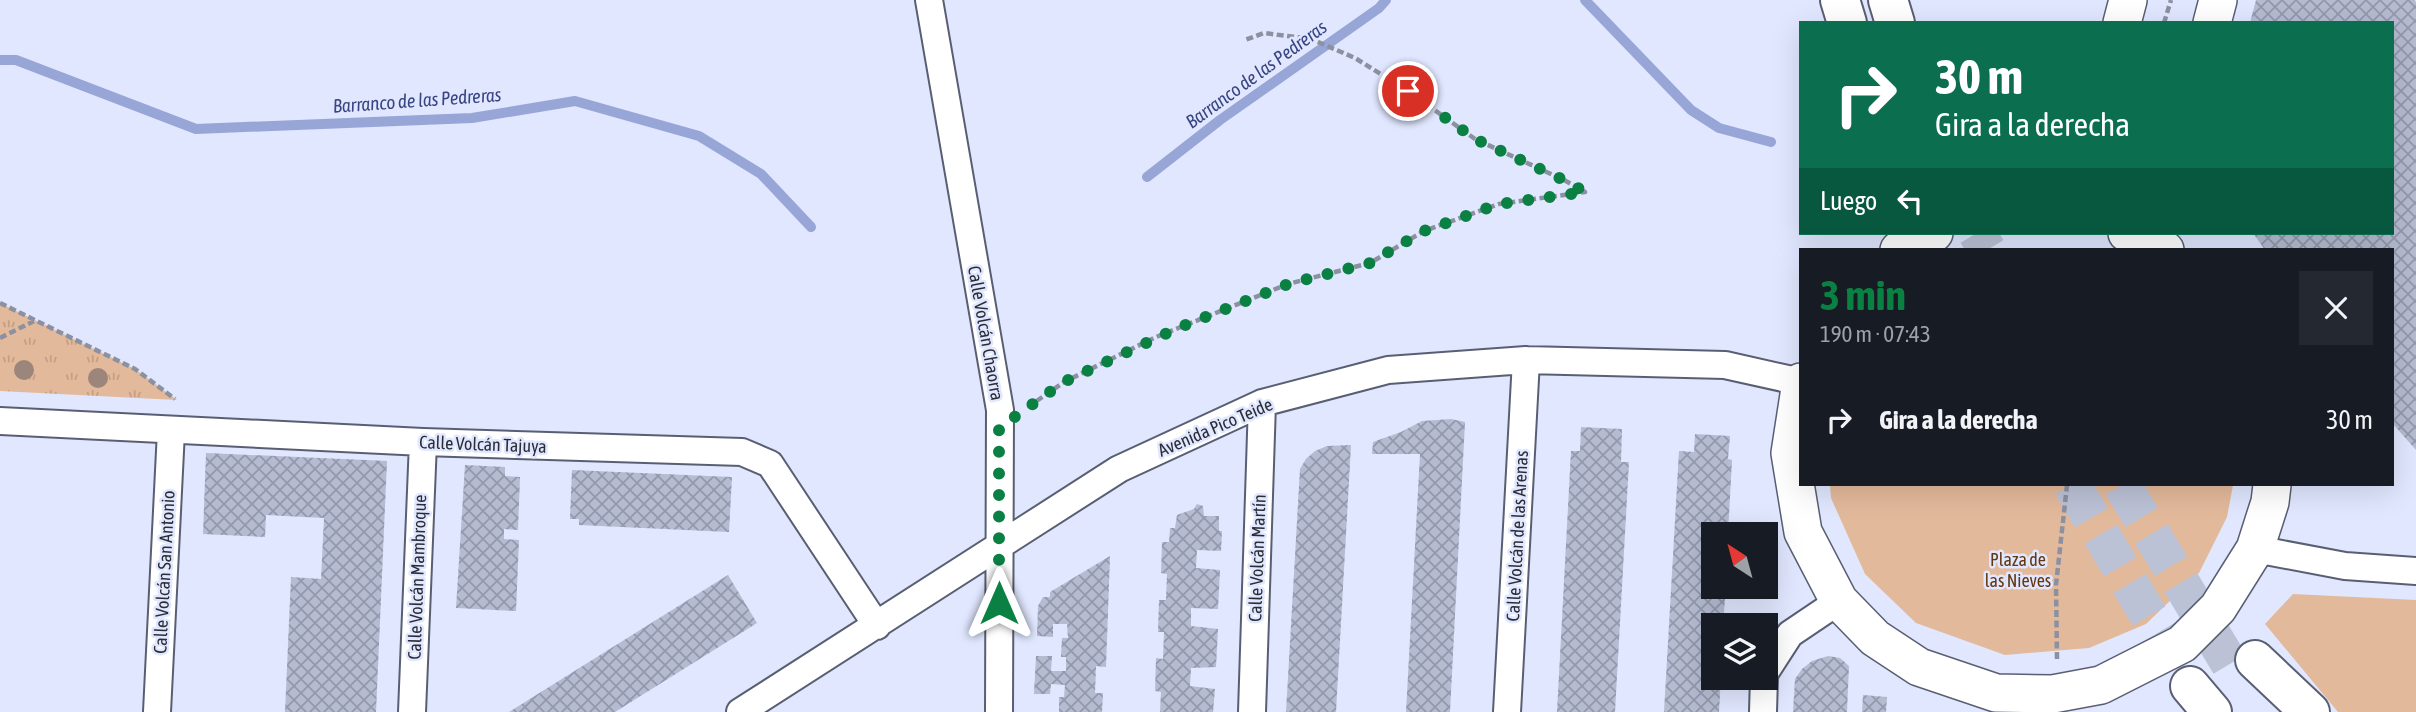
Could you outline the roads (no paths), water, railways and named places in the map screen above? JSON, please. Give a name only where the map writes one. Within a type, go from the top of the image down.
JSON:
[{"type":"highway","points":[[1840,0],[1846,21]]},
{"type":"highway","points":[[1888,0],[1894,21]]},
{"type":"highway","points":[[2271,712],[2243,663],[2310,712]]},
{"type":"street","name":"Calle Volcán Chaorra","points":[[929,0],[1000,410],[999,712]]},
{"type":"street","points":[[2123,21],[2128,0]]},
{"type":"street","points":[[2213,21],[2218,0]]},
{"type":"street","points":[[1903,248],[1930,235]]},
{"type":"street","name":"Avenida Pico Teide","points":[[740,712],[1119,469],[1262,403],[1388,370],[1526,360],[1725,365],[1799,382]]},
{"type":"street","name":"Calle Volcán de las Arenas","points":[[1507,712],[1526,360]]},
{"type":"street","points":[[1799,395],[1790,453],[1803,532],[1839,601],[1875,638],[1919,667],[1998,702],[2057,693],[2100,699],[2182,644],[2218,608],[2255,549],[2270,502],[2272,486]]},
{"type":"street","name":"Calle Volcán Martín","points":[[1252,712],[1262,403]]},
{"type":"street","name":"Calle Volcán Tajuya","points":[[0,421],[423,442],[742,452],[770,464],[877,626]]},
{"type":"street","name":"Calle Volcán San Antonio","points":[[157,712],[171,431]]},
{"type":"street","name":"Calle Volcán Mambroque","points":[[412,712],[423,442]]},
{"type":"street","points":[[2255,549],[2345,566],[2416,571]]},
{"type":"street","points":[[1778,652],[1790,634],[1839,601]]},
{"type":"street","points":[[1763,712],[1764,690]]},
{"type":"waterway","name":"Barranco de las Pedreras","points":[[1147,177],[1220,120],[1379,8],[1386,0]]},
{"type":"waterway","name":"Barranco de las Pedreras","points":[[1585,0],[1691,110],[1719,128],[1771,142]]},
{"type":"waterway","name":"Barranco de las Pedreras","points":[[0,60],[16,60],[196,129],[472,118],[575,101],[699,136],[761,174],[811,227]]},
{"type":"tunnel","points":[[1978,235],[1986,248]]},
{"type":"tunnel","points":[[2073,486],[2190,686]]},
{"type":"tunnel","points":[[2123,486],[2231,666]]},
{"type":"park label","name":"Plaza de las Nieves","points":[[2018,569]]}]
